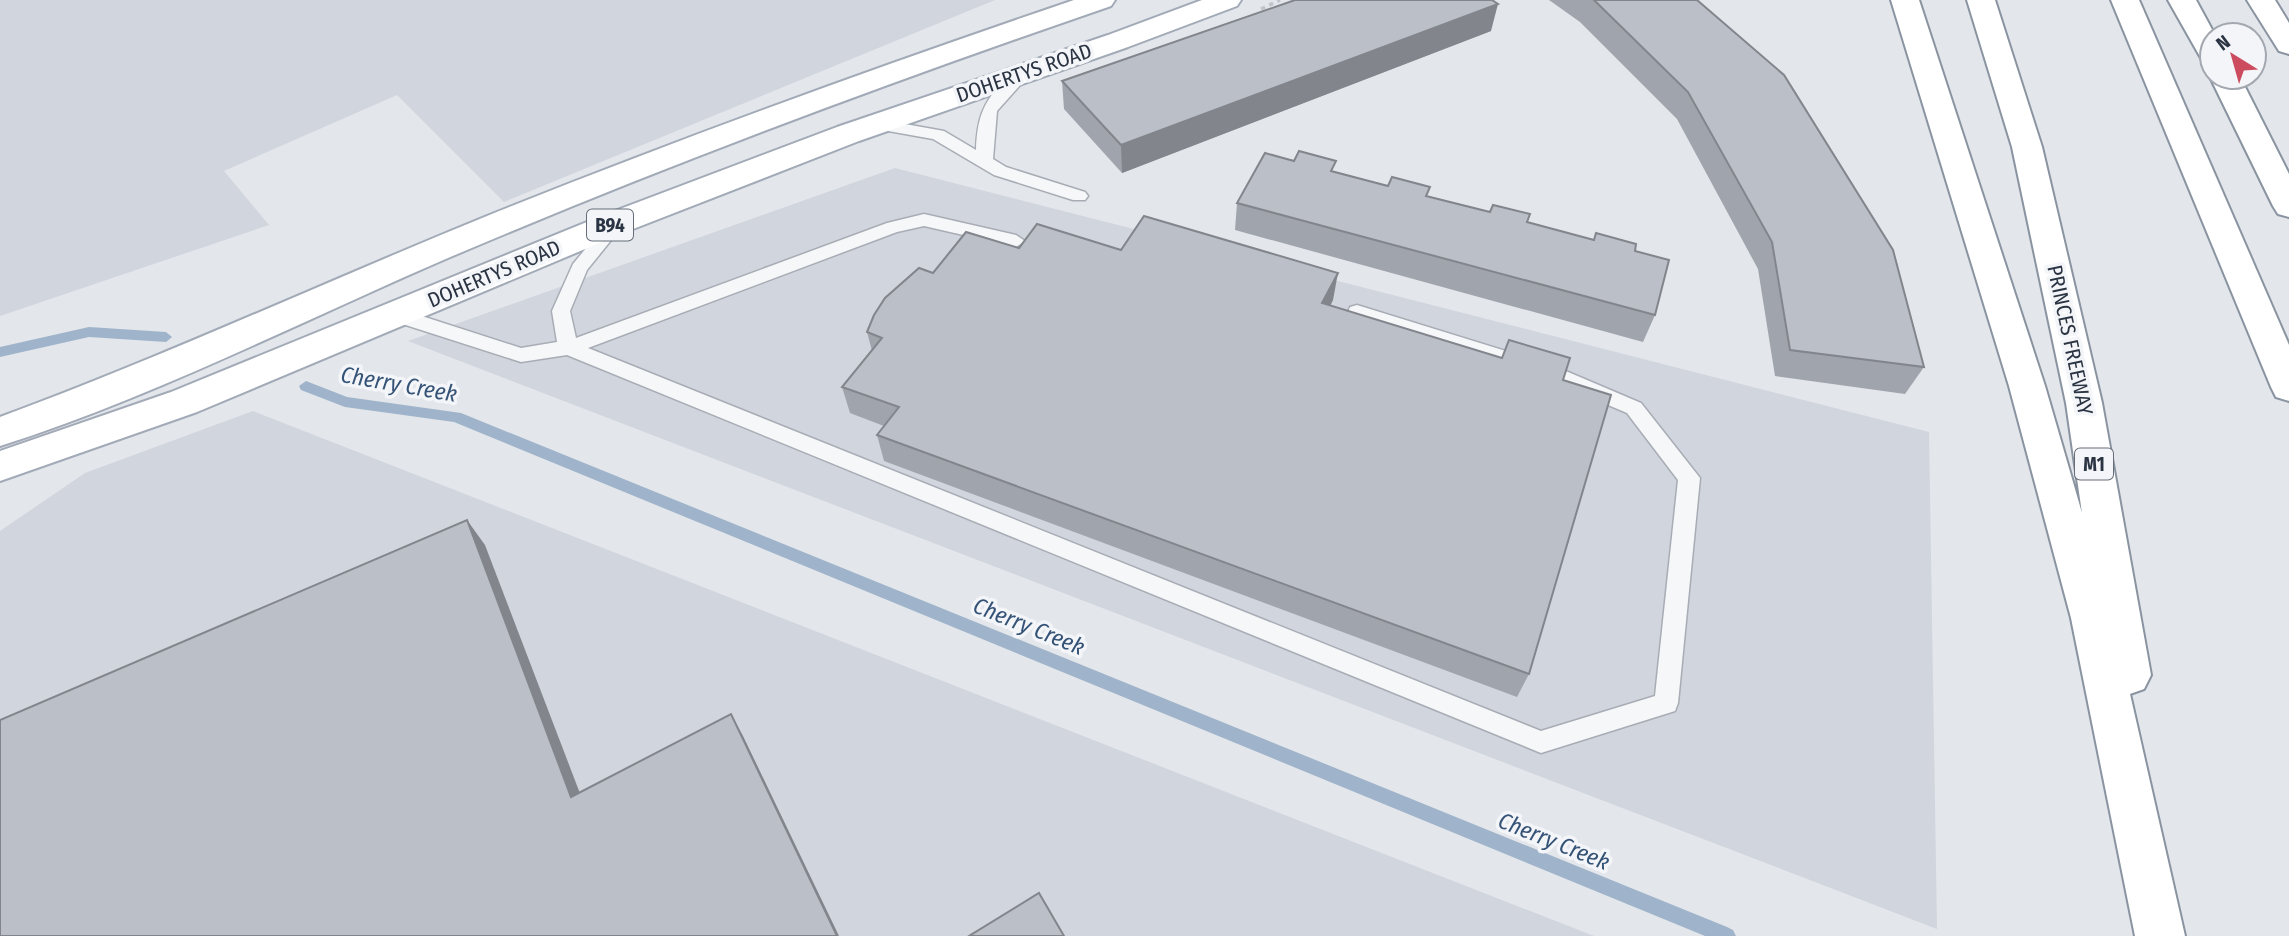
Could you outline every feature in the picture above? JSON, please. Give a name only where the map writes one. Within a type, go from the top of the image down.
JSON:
[{"type":"main road","name":"DOHERTYS ROAD","points":[[0,432],[204,352],[499,224],[735,131],[1101,0]]},
{"type":"main road","name":"DOHERTYS ROAD","points":[[0,466],[184,402],[616,223],[877,124],[1227,0]]},
{"type":"main road","points":[[1905,0],[2027,386],[2092,618],[2160,936]]},
{"type":"main road","name":"PRINCES FREEWAY","points":[[1980,0],[2027,147],[2084,403],[2172,936]]},
{"type":"main road","points":[[2125,0],[2289,387]]},
{"type":"main road","points":[[2182,0],[2198,29]]},
{"type":"main road","points":[[2261,0],[2289,45]]},
{"type":"main road","points":[[2232,91],[2289,206]]},
{"type":"lane","points":[[984,160],[985,117],[993,100],[1022,74]]},
{"type":"lane","points":[[877,124],[938,135],[1000,170],[1079,196]]},
{"type":"lane","points":[[397,315],[521,355],[568,348],[893,227],[924,220],[1016,241]]},
{"type":"lane","points":[[568,348],[561,311],[579,268],[616,223]]},
{"type":"lane","points":[[568,348],[1541,742],[1667,703],[1689,478],[1634,408],[1547,371],[1357,312]]},
{"type":"shaded area","points":[[0,0],[995,0],[504,202],[397,95],[224,171],[269,225],[0,316]]},
{"type":"shaded area","points":[[895,168],[1929,432],[1937,929],[408,341]]},
{"type":"shaded area","points":[[253,411],[1594,936],[0,936],[0,531],[85,473]]},
{"type":"building","points":[[1295,0],[1492,0],[1498,4],[1121,145],[1062,81]]},
{"type":"building","points":[[1594,0],[1697,0],[1784,75],[1893,250],[1924,367],[1790,350],[1772,242],[1688,92]]},
{"type":"building","points":[[1299,151],[1336,161],[1331,171],[1388,186],[1392,177],[1430,187],[1426,196],[1490,212],[1493,205],[1530,214],[1527,222],[1594,240],[1596,233],[1636,244],[1635,251],[1669,260],[1655,315],[1237,203],[1265,153],[1294,161]]},
{"type":"building","points":[[1144,216],[1338,273],[1322,303],[1502,358],[1509,340],[1570,358],[1563,380],[1611,395],[1529,674],[877,435],[899,407],[842,387],[882,338],[867,332],[885,298],[919,268],[933,273],[966,232],[1019,248],[1037,224],[1121,250]]},
{"type":"building","points":[[467,520],[571,797],[731,714],[837,936],[0,936],[0,720]]},
{"type":"building","points":[[1039,893],[1064,936],[969,936]]},
{"type":"waterway","name":"Cherry Creek","points":[[0,352],[89,332],[166,337]]},
{"type":"waterway","name":"Cherry Creek","points":[[306,386],[345,402],[456,417],[1727,936]]}]
